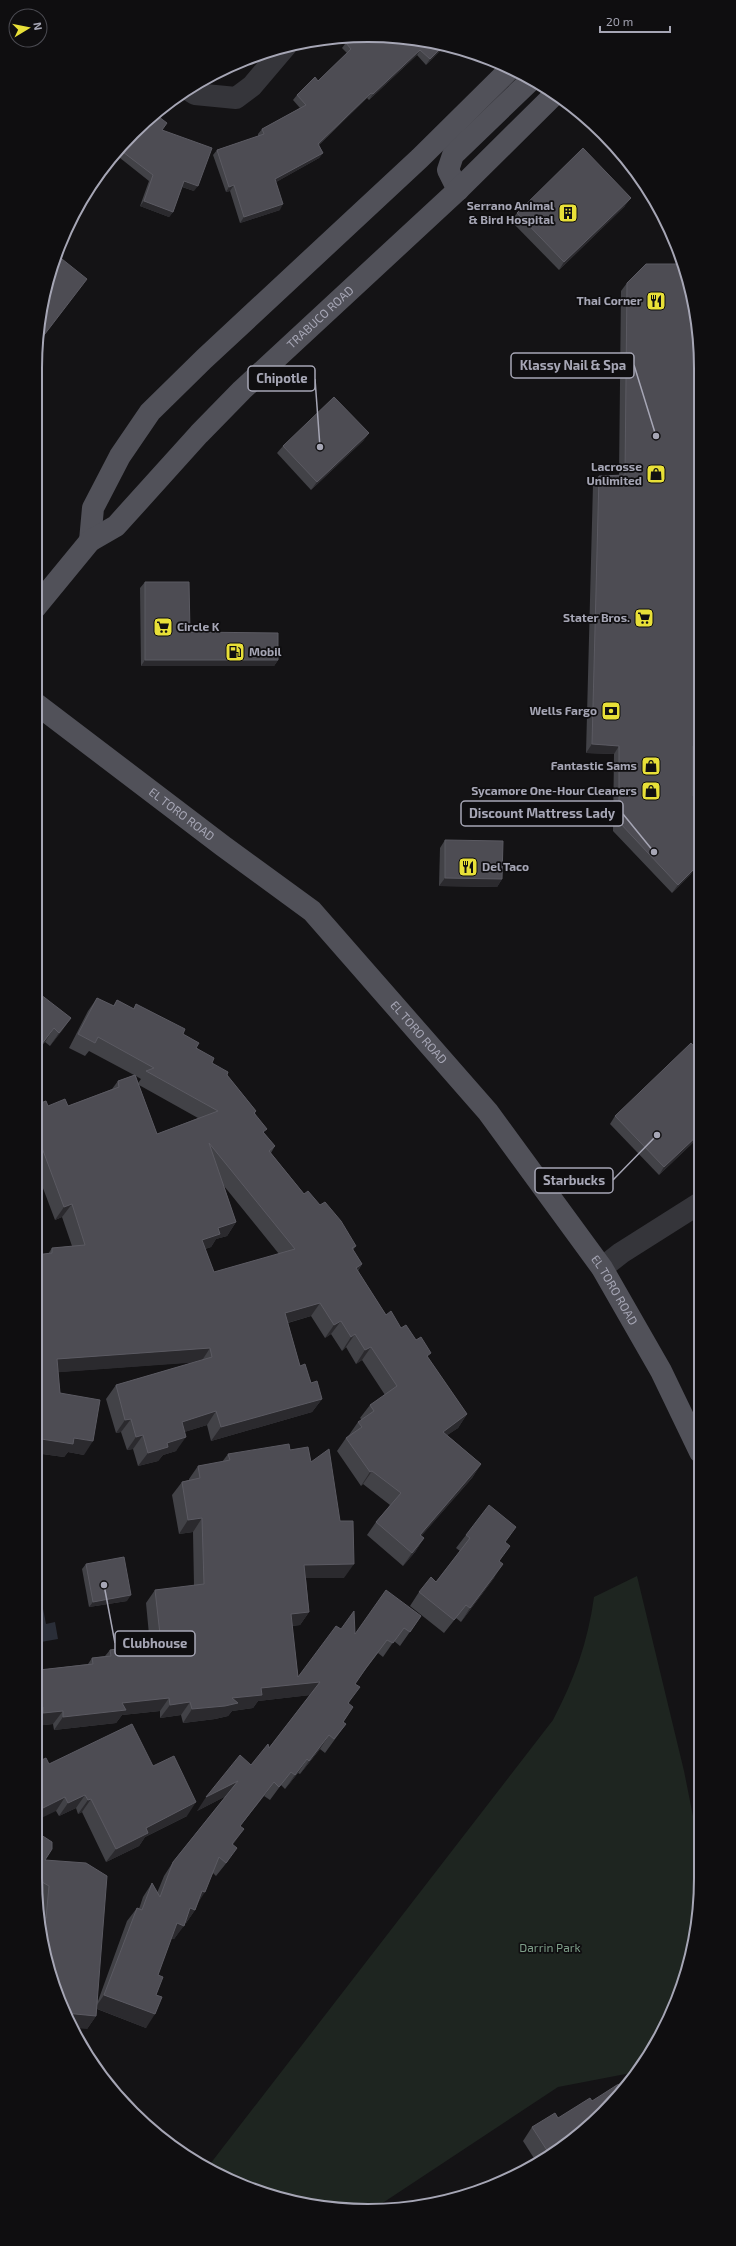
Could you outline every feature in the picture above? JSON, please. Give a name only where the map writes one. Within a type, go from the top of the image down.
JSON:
[{"type":"main road","points":[[90,541],[93,508],[120,456],[150,412],[210,353],[420,158],[506,73]]},
{"type":"main road","points":[[458,190],[448,170],[453,155],[526,84]]},
{"type":"main road","name":"TRABUCO ROAD","points":[[42,599],[90,541],[116,526],[199,434],[237,396],[458,190],[551,99]]},
{"type":"main road","name":"EL TORO ROAD","points":[[42,708],[223,846],[312,911],[488,1112],[602,1268],[661,1371],[694,1440]]},
{"type":"street","points":[[193,93],[236,98],[252,86],[279,54]]},
{"type":"street","points":[[602,1268],[621,1253],[694,1207]]},
{"type":"green space","name":"Darrin Park","points":[[637,1576],[684,1771],[694,1821],[693,1899],[688,1942],[677,1983],[669,2003],[639,2059],[629,2073],[558,2087],[382,2203],[347,2203],[304,2198],[263,2187],[211,2163],[553,1720],[574,1675],[584,1645],[594,1597]]},
{"type":"shaded area","points":[[42,1604],[46,1624],[55,1622],[58,1639],[42,1642]]},
{"type":"building","points":[[346,43],[389,43],[439,50],[430,59],[420,50],[373,94],[371,93],[318,144],[323,153],[275,179],[283,204],[244,217],[234,185],[229,187],[217,150],[264,134],[262,129],[306,105],[297,95],[315,77],[318,81],[351,49]]},
{"type":"building","points":[[160,118],[167,123],[162,130],[212,148],[198,186],[184,181],[173,212],[144,201],[153,175],[123,152],[137,137]]},
{"type":"building","name":"Serrano Animal & Bird Hospital","points":[[583,148],[631,198],[564,262],[517,213]]},
{"type":"building","points":[[61,258],[87,279],[44,335],[48,304]]},
{"type":"building","points":[[646,264],[677,264],[688,304],[693,347],[694,869],[678,885],[619,822],[619,746],[592,744],[599,476],[625,475],[627,283]]},
{"type":"building","points":[[334,397],[369,433],[317,482],[283,446]]},
{"type":"building","points":[[145,582],[189,582],[190,632],[278,633],[278,660],[145,660]]},
{"type":"building","name":"Del Taco","points":[[445,840],[503,841],[502,879],[445,878]]},
{"type":"building","points":[[42,996],[71,1018],[59,1033],[54,1028],[42,1044]]},
{"type":"building","points":[[97,998],[114,1006],[117,1000],[134,1009],[136,1004],[185,1029],[183,1034],[199,1043],[196,1048],[214,1058],[212,1063],[228,1072],[227,1075],[256,1111],[254,1113],[267,1129],[263,1132],[275,1146],[269,1151],[304,1194],[308,1191],[320,1205],[325,1202],[341,1221],[356,1246],[352,1248],[362,1264],[356,1268],[386,1315],[391,1311],[401,1328],[406,1325],[416,1340],[421,1337],[431,1353],[427,1356],[467,1414],[443,1432],[481,1464],[420,1535],[424,1538],[412,1553],[376,1522],[401,1493],[372,1471],[370,1472],[346,1438],[362,1427],[358,1422],[374,1411],[370,1405],[397,1386],[371,1347],[365,1350],[355,1334],[351,1337],[341,1321],[334,1325],[320,1303],[285,1313],[300,1366],[305,1364],[311,1383],[317,1381],[322,1399],[221,1427],[216,1411],[182,1422],[186,1437],[167,1443],[168,1447],[148,1453],[143,1435],[136,1437],[131,1419],[125,1420],[116,1385],[212,1357],[210,1348],[57,1359],[60,1393],[100,1400],[93,1441],[74,1438],[73,1444],[42,1439],[42,1254],[52,1253],[52,1248],[85,1245],[72,1204],[64,1207],[42,1148],[42,1102],[46,1101],[48,1106],[65,1099],[68,1106],[119,1087],[118,1081],[135,1075],[157,1134],[218,1111],[146,1071],[154,1068],[98,1037],[95,1043],[78,1034]],"holes":[[[209,1143],[295,1249],[214,1272],[202,1240],[220,1234],[218,1228],[236,1222]]]},
{"type":"building","points":[[691,1043],[694,1046],[694,1139],[664,1167],[615,1116]]},
{"type":"building","points":[[289,1444],[290,1450],[308,1447],[311,1462],[329,1449],[340,1521],[353,1521],[354,1564],[304,1565],[309,1612],[291,1614],[298,1677],[336,1626],[341,1629],[354,1611],[355,1634],[386,1590],[421,1616],[410,1632],[404,1628],[393,1643],[387,1640],[366,1668],[355,1684],[360,1687],[348,1703],[353,1707],[343,1722],[346,1724],[334,1739],[329,1735],[309,1761],[307,1759],[295,1775],[291,1772],[279,1787],[274,1782],[240,1826],[244,1829],[232,1844],[237,1848],[226,1863],[219,1857],[205,1892],[202,1891],[195,1910],[190,1908],[184,1926],[177,1923],[158,1975],[163,1977],[156,1995],[162,1997],[155,2014],[104,1995],[137,1908],[142,1910],[152,1883],[160,1897],[173,1862],[238,1781],[206,1797],[240,1755],[251,1765],[268,1744],[269,1748],[320,1682],[261,1688],[262,1695],[232,1698],[238,1703],[225,1706],[192,1709],[190,1702],[170,1705],[169,1698],[122,1703],[126,1710],[63,1717],[63,1711],[43,1713],[42,1670],[93,1664],[92,1658],[111,1656],[110,1650],[161,1643],[155,1590],[204,1584],[202,1518],[188,1520],[182,1482],[200,1478],[198,1466],[230,1460],[228,1454]]},
{"type":"building","points":[[489,1505],[516,1527],[505,1542],[510,1546],[499,1561],[503,1564],[470,1608],[466,1605],[454,1620],[419,1592],[431,1577],[436,1582],[470,1538],[466,1535]]},
{"type":"building","points":[[124,1557],[131,1595],[93,1602],[86,1564]]},
{"type":"building","points":[[132,1724],[153,1766],[174,1756],[196,1802],[146,1828],[148,1833],[116,1849],[91,1799],[88,1800],[85,1795],[68,1803],[65,1797],[42,1808],[42,1760],[46,1758],[49,1764]]},
{"type":"building","points":[[42,1836],[52,1842],[52,1849],[45,1860],[86,1863],[107,1876],[96,2016],[72,2014],[59,1983],[48,1942],[45,1921],[49,1886],[42,1882]]},
{"type":"building","points":[[621,2084],[599,2109],[566,2137],[547,2150],[532,2127],[555,2113],[558,2118],[590,2098],[592,2101]]},
{"type":"place","name":"Serrano Animal & Bird Hospital","points":[[568,213]]},
{"type":"place","name":"Thai Corner","points":[[656,301]]},
{"type":"place","name":"Klassy Nail & Spa","points":[[656,436]]},
{"type":"place","name":"Chipotle","points":[[320,447]]},
{"type":"place","name":"Lacrosse Unlimited","points":[[656,474]]},
{"type":"place","name":"Stater Bros.","points":[[644,618]]},
{"type":"place","name":"Circle K","points":[[163,627]]},
{"type":"place","name":"Mobil","points":[[235,652]]},
{"type":"place","name":"Wells Fargo","points":[[611,711]]},
{"type":"place","name":"Fantastic Sams","points":[[651,766]]},
{"type":"place","name":"Sycamore One-Hour Cleaners","points":[[651,791]]},
{"type":"place","name":"Discount Mattress Lady","points":[[654,852]]},
{"type":"place","name":"Del Taco","points":[[468,867]]},
{"type":"place","name":"Starbucks","points":[[657,1135]]},
{"type":"place","name":"Clubhouse","points":[[104,1585]]}]
